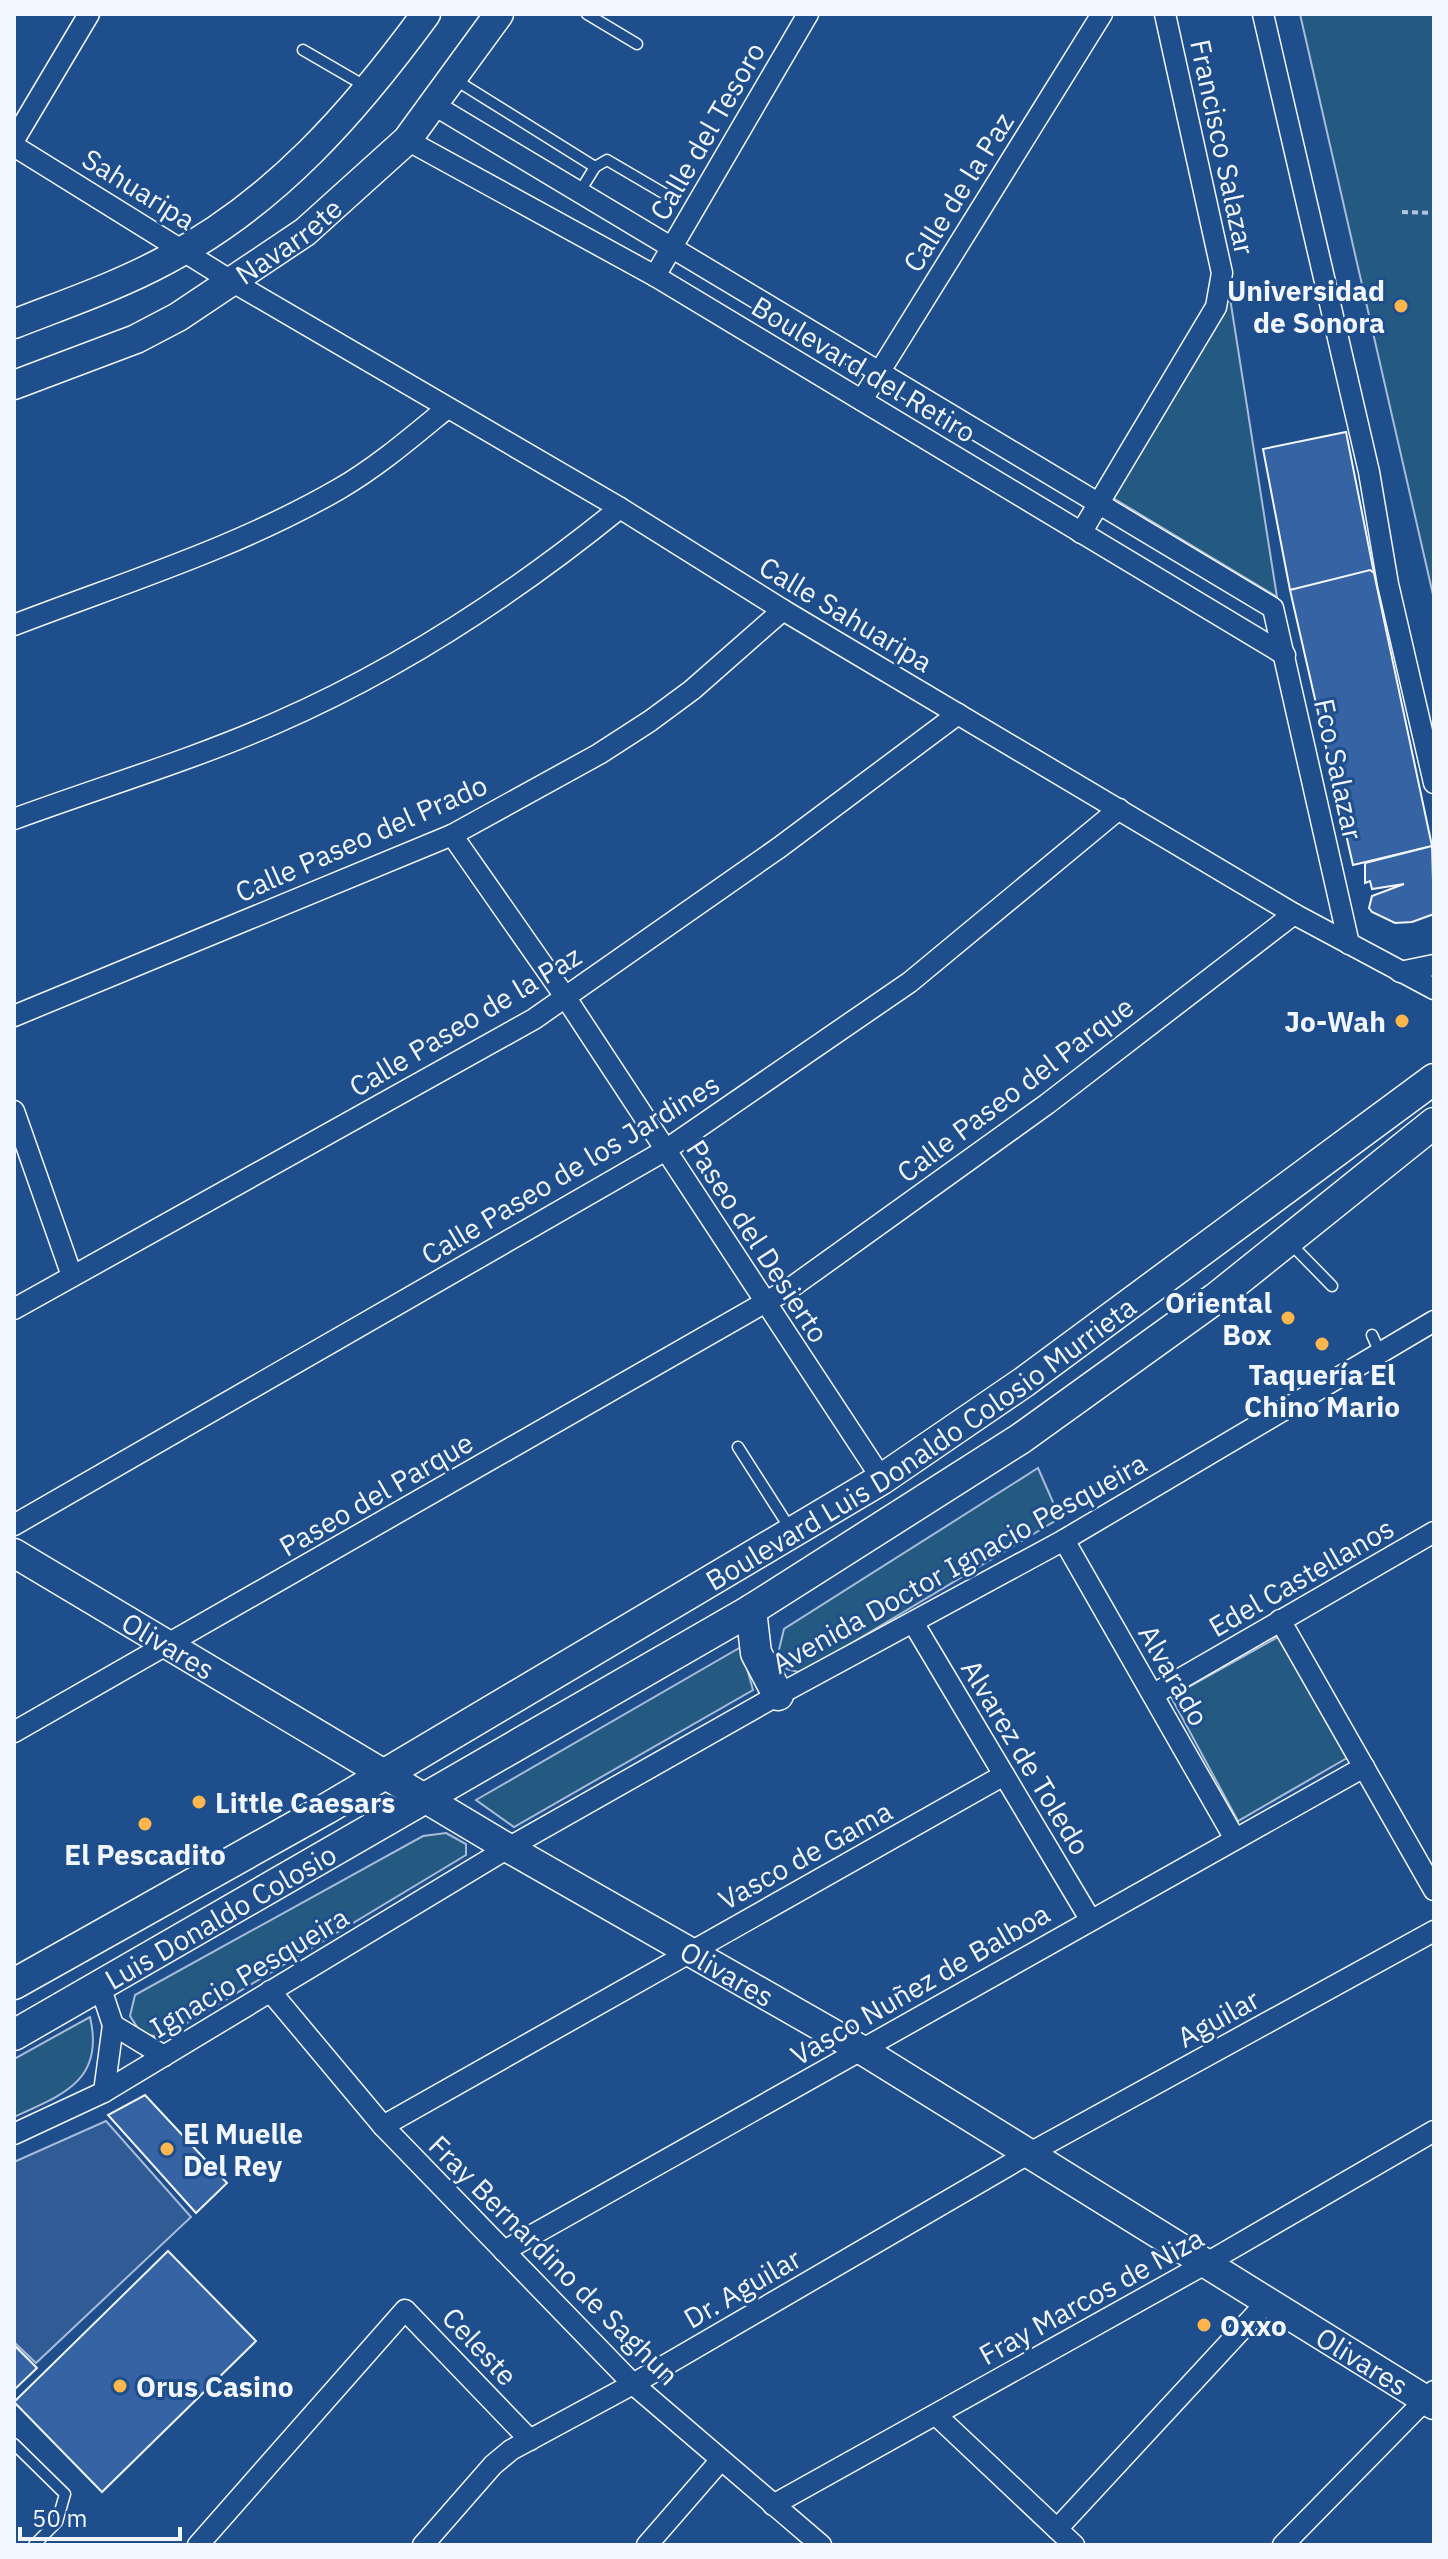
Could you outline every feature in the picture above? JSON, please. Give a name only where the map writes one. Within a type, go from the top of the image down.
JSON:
[{"type":"main road","name":"Navarrete","points":[[14,324],[139,273],[184,250],[286,177],[371,89],[426,14]]},
{"type":"main road","name":"Navarrete","points":[[14,385],[136,339],[233,282],[305,232],[407,140],[499,14]]},
{"type":"main road","name":"Boulevard Luis Donaldo Colosio Murrieta","points":[[385,1773],[882,1479],[1024,1382],[1434,1079]]},
{"type":"main road","name":"Boulevard Luis Donaldo Colosio Murrieta","points":[[426,1797],[751,1610],[1082,1398],[1287,1241],[1434,1123]]},
{"type":"main road","name":"Olivares","points":[[14,1553],[508,1848],[862,2050],[1266,2303],[1431,2399]]},
{"type":"main road","points":[[751,1610],[756,1653],[778,1695]]},
{"type":"main road","name":"Luis Donaldo Colosio","points":[[14,1984],[385,1773]]},
{"type":"main road","name":"Luis Donaldo Colosio","points":[[14,2035],[426,1797]]},
{"type":"main road","points":[[326,1809],[335,1827],[333,1850]]},
{"type":"street","points":[[14,143],[89,14]]},
{"type":"street","name":"Calle del Tesoro","points":[[655,276],[808,14]]},
{"type":"street","name":"Calle de la Paz","points":[[862,400],[1102,14]]},
{"type":"street","name":"Francisco Salazar","points":[[1098,503],[1216,307],[1220,293],[1222,273],[1165,14]]},
{"type":"street","points":[[1263,14],[1369,472],[1388,584],[1434,783]]},
{"type":"street","name":"Boulevard del Retiro","points":[[434,105],[1271,607]]},
{"type":"street","name":"Boulevard del Retiro","points":[[407,140],[655,276],[1285,655]]},
{"type":"street","name":"Sahuaripa","points":[[14,143],[233,282]]},
{"type":"street","name":"Calle Sahuaripa","points":[[233,282],[620,508],[783,610],[1294,914],[1434,989]]},
{"type":"street","points":[[14,625],[234,542],[294,514],[342,488],[446,409]]},
{"type":"street","points":[[1081,533],[1098,503]]},
{"type":"street","points":[[14,819],[274,724],[338,695],[474,618],[546,568],[620,508]]},
{"type":"street","name":"Fco Salazar","points":[[1271,607],[1285,655],[1349,944]]},
{"type":"street","name":"Calle Paseo del Prado","points":[[14,1016],[452,835],[650,721],[692,690],[783,610]]},
{"type":"street","name":"Calle Paseo de la Paz","points":[[14,1309],[566,998],[780,847],[958,714]]},
{"type":"street","name":"Calle Paseo de los Jardines","points":[[14,1525],[664,1151],[910,982],[1119,809]]},
{"type":"street","name":"Paseo del Desierto","points":[[452,835],[566,998],[882,1479]]},
{"type":"street","name":"Calle Paseo del Parque","points":[[765,1303],[821,1267],[1047,1104],[1294,914]]},
{"type":"street","points":[[1400,972],[1434,965]]},
{"type":"street","points":[[14,1111],[72,1276]]},
{"type":"street","points":[[1395,1155],[1434,1132]]},
{"type":"street","name":"Paseo del Parque","points":[[14,1732],[765,1303]]},
{"type":"street","name":"Avenida Doctor Ignacio Pesqueira","points":[[508,1848],[778,1695],[1064,1540],[1376,1344],[1434,1321]]},
{"type":"street","name":"Edel Castellanos","points":[[1154,1694],[1280,1620],[1431,1539]]},
{"type":"street","name":"Alvarado","points":[[1064,1540],[1235,1839]]},
{"type":"street","points":[[1280,1620],[1434,1890]]},
{"type":"street","name":"Alvarez de Toledo","points":[[914,1624],[1090,1919]]},
{"type":"street","name":"Vasco Nuñez de Balboa","points":[[504,2251],[1364,1767]]},
{"type":"street","name":"Vasco de Gama","points":[[383,2126],[1004,1775]]},
{"type":"street","name":"Ignacio Pesqueira","points":[[14,2134],[104,2092],[508,1848]]},
{"type":"street","name":"Aguilar","points":[[1028,2154],[1434,1931]]},
{"type":"street","points":[[100,1986],[113,2025],[104,2092]]},
{"type":"street","name":"Fray Bernardino de Saghun","points":[[270,1991],[383,2126],[633,2384],[821,2545]]},
{"type":"street","points":[[113,2025],[164,2056]]},
{"type":"street","name":"Fray Marcos de Niza","points":[[773,2505],[1205,2264],[1434,2131]]},
{"type":"street","name":"Dr. Aguilar","points":[[423,2545],[493,2465],[530,2440],[633,2384],[1028,2154]]},
{"type":"street","points":[[1057,2529],[1266,2303]]},
{"type":"street","name":"Celeste","points":[[198,2545],[405,2310],[530,2440]]},
{"type":"street","points":[[1283,2545],[1431,2399]]},
{"type":"street","points":[[936,2415],[1074,2545]]},
{"type":"street","points":[[647,2545],[720,2461]]},
{"type":"lane","points":[[587,14],[637,44]]},
{"type":"lane","points":[[303,50],[371,89]]},
{"type":"lane","points":[[454,79],[595,167]]},
{"type":"lane","points":[[579,193],[595,167],[607,160],[665,194]]},
{"type":"lane","points":[[1287,1241],[1332,1286]]},
{"type":"lane","points":[[738,1447],[792,1532]]},
{"type":"lane","points":[[14,2444],[65,2494],[57,2522],[34,2545]]},
{"type":"path","points":[[1402,212],[1434,213]]},
{"type":"shaded area","name":"Universidad de Sonora","points":[[1300,14],[1434,14],[1434,599]]},
{"type":"shaded area","points":[[1230,298],[1277,597],[1108,495]]},
{"type":"shaded area","points":[[1038,1468],[1060,1518],[802,1673],[787,1669],[777,1658],[784,1629]]},
{"type":"shaded area","points":[[1278,1637],[1347,1758],[1238,1821],[1171,1697]]},
{"type":"shaded area","points":[[741,1647],[753,1690],[514,1827],[476,1800]]},
{"type":"shaded area","points":[[446,1833],[466,1844],[466,1855],[162,2038],[141,2033],[130,2016],[135,1995],[423,1836]]},
{"type":"shaded area","points":[[90,2017],[93,2039],[91,2057],[76,2083],[63,2093],[14,2117],[14,2059]]},
{"type":"shaded area","points":[[106,2121],[191,2217],[36,2363],[14,2342],[14,2162]]},
{"type":"building","points":[[1346,432],[1374,573],[1290,590],[1263,449]]},
{"type":"building","points":[[1370,570],[1374,573],[1432,846],[1353,865],[1290,590]]},
{"type":"building","points":[[1432,846],[1434,914],[1412,922],[1395,923],[1372,912],[1369,908],[1372,896],[1404,884],[1372,889],[1370,881],[1365,883],[1365,863]]},
{"type":"building","name":"El Muelle Del Rey","points":[[145,2095],[227,2183],[196,2213],[108,2115]]},
{"type":"building","name":"Orus Casino","points":[[168,2251],[256,2341],[102,2492],[14,2402]]},
{"type":"building","points":[[14,2345],[37,2368],[14,2390]]},
{"type":"place","name":"Universidad de Sonora","points":[[1401,306]]},
{"type":"place","name":"Jo-Wah","points":[[1402,1021]]},
{"type":"place","name":"Oriental Box","points":[[1288,1318]]},
{"type":"place","name":"Taquería El Chino Mario","points":[[1322,1344]]},
{"type":"place","name":"Little Caesars","points":[[199,1802]]},
{"type":"place","name":"El Pescadito","points":[[145,1824]]},
{"type":"place","name":"El Muelle Del Rey","points":[[167,2149]]},
{"type":"place","name":"Oxxo","points":[[1204,2325]]},
{"type":"place","name":"Orus Casino","points":[[120,2386]]}]
